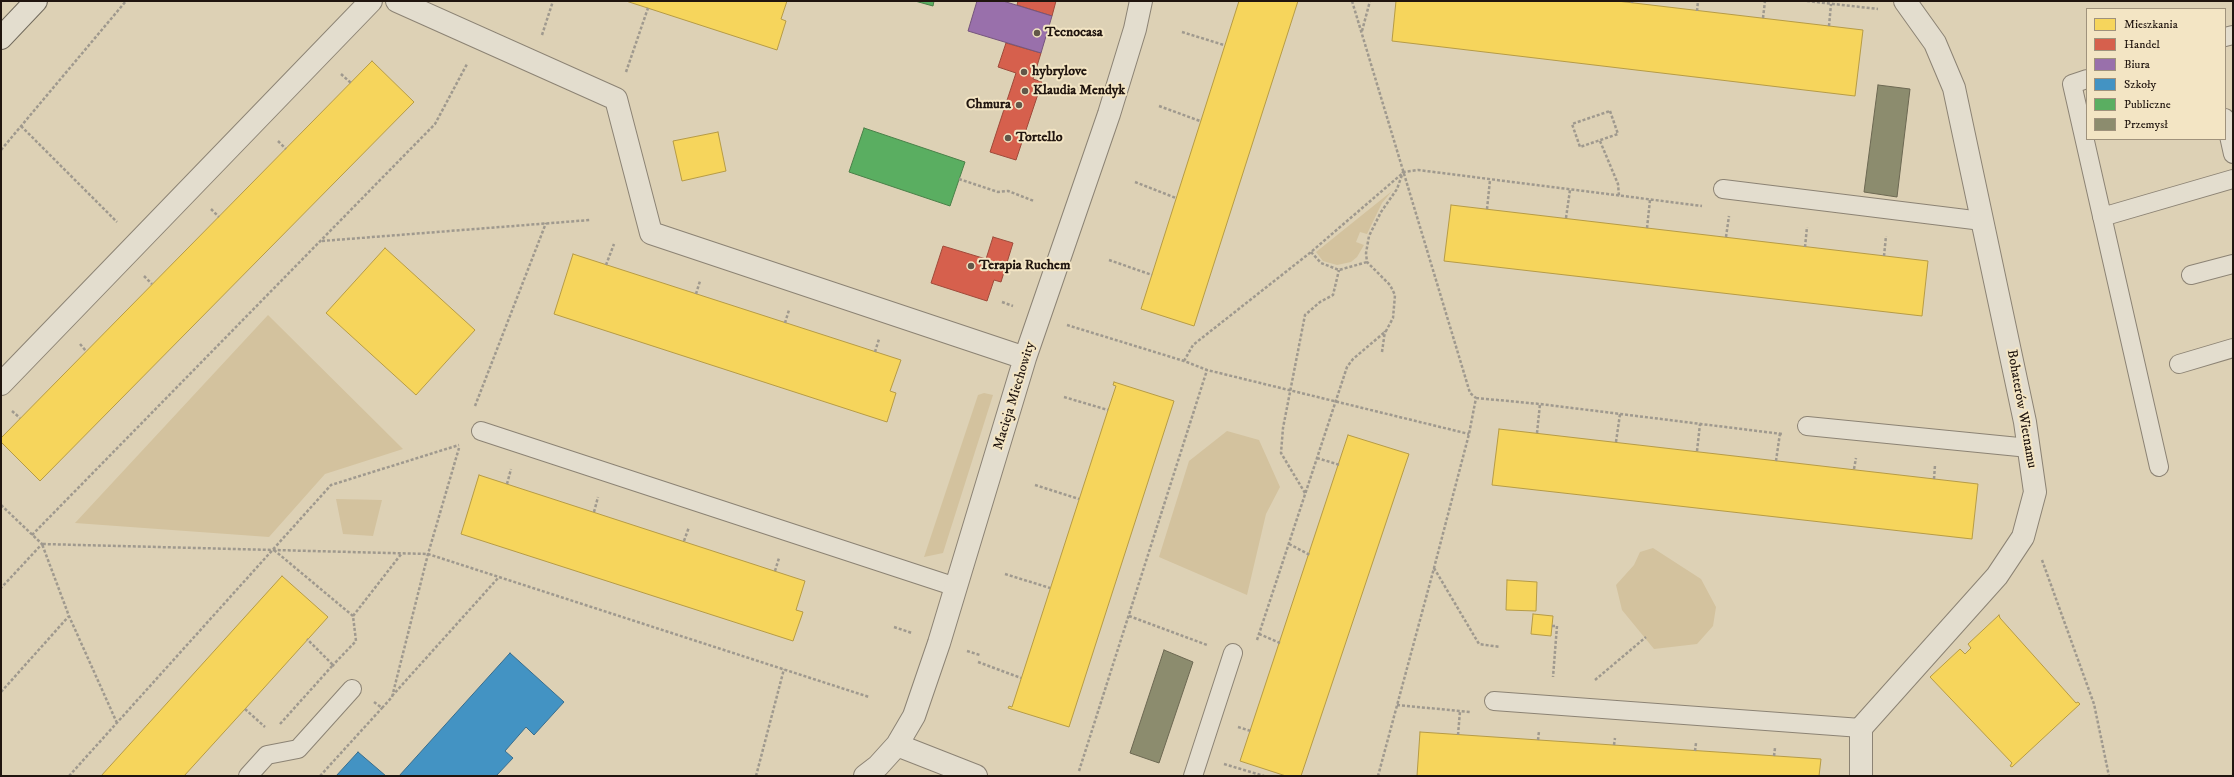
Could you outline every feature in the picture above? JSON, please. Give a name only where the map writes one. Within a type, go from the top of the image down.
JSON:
[{"type":"street","points":[[1,38],[36,1]]},
{"type":"street","points":[[1,384],[371,1]]},
{"type":"street","points":[[397,1],[533,60],[616,99],[651,233],[1025,358]]},
{"type":"street","name":"Macieja Miechowity","points":[[865,776],[878,766],[897,744],[914,716],[956,587],[1025,358],[1109,114],[1129,50],[1141,1]]},
{"type":"street","name":"Bohaterów Wietnamu","points":[[1862,728],[1997,576],[2023,537],[2035,492],[2025,422],[1954,88],[1935,43],[1909,7]]},
{"type":"street","points":[[1861,776],[1862,728]]},
{"type":"street","points":[[897,744],[976,776]]},
{"type":"lane","points":[[2086,79],[2072,84],[2159,467]]},
{"type":"lane","points":[[2226,122],[2233,154]]},
{"type":"lane","points":[[2102,217],[2233,179]]},
{"type":"lane","points":[[1723,189],[1982,221]]},
{"type":"lane","points":[[2191,275],[2233,264]]},
{"type":"lane","points":[[2180,364],[2233,348]]},
{"type":"lane","points":[[1807,426],[2028,448]]},
{"type":"lane","points":[[482,432],[956,587]]},
{"type":"lane","points":[[1194,776],[1233,653]]},
{"type":"lane","points":[[248,776],[267,755],[298,749],[354,687]]},
{"type":"lane","points":[[1494,701],[1862,728]]},
{"type":"path","points":[[1,150],[126,1]]},
{"type":"path","points":[[533,60],[553,1]]},
{"type":"path","points":[[1352,1],[1470,393],[1476,398],[1540,404],[1786,434]]},
{"type":"path","points":[[1362,31],[1370,1]]},
{"type":"path","points":[[1697,11],[1698,1]]},
{"type":"path","points":[[1763,18],[1765,1]]},
{"type":"path","points":[[1807,1],[1831,4],[1909,7]]},
{"type":"path","points":[[1829,26],[1831,4]]},
{"type":"path","points":[[616,99],[648,8]]},
{"type":"path","points":[[1182,32],[1224,45]]},
{"type":"path","points":[[32,535],[322,241],[435,124],[481,37]]},
{"type":"path","points":[[1158,106],[1200,122]]},
{"type":"path","points":[[1610,111],[1618,134],[1600,140],[1580,147],[1572,124],[1610,111]]},
{"type":"path","points":[[21,126],[138,242]]},
{"type":"path","points":[[1600,140],[1618,184],[1619,196]]},
{"type":"path","points":[[1184,361],[1193,345],[1311,252],[1404,172],[1418,170],[1704,207]]},
{"type":"path","points":[[1129,616],[1167,628],[1219,650],[1251,658],[1347,367],[1353,359],[1386,330],[1393,318],[1395,295],[1390,285],[1367,262],[1369,236],[1381,212],[1397,189],[1404,172]]},
{"type":"path","points":[[959,179],[998,192],[1008,191],[1034,201]]},
{"type":"path","points":[[1487,209],[1490,180]]},
{"type":"path","points":[[1135,182],[1176,198]]},
{"type":"path","points":[[1566,218],[1570,190]]},
{"type":"path","points":[[1648,228],[1650,200]]},
{"type":"path","points":[[1726,237],[1730,210]]},
{"type":"path","points":[[1805,247],[1807,219]]},
{"type":"path","points":[[322,241],[590,220]]},
{"type":"path","points":[[474,408],[546,223]]},
{"type":"path","points":[[1884,256],[1887,228]]},
{"type":"path","points":[[606,264],[614,244]]},
{"type":"path","points":[[1311,252],[1321,263],[1339,270],[1367,262]]},
{"type":"path","points":[[1109,260],[1152,275]]},
{"type":"path","points":[[1305,493],[1281,453],[1290,389],[1305,315],[1315,306],[1333,295],[1339,270]]},
{"type":"path","points":[[1002,302],[1084,332],[1184,361],[1207,370],[1290,389],[1336,402],[1469,434]]},
{"type":"path","points":[[1382,352],[1386,330]]},
{"type":"path","points":[[1078,771],[1207,370]]},
{"type":"path","points":[[1064,396],[1108,410]]},
{"type":"path","points":[[1378,776],[1469,434],[1476,398]]},
{"type":"path","points":[[1537,434],[1540,404]]},
{"type":"path","points":[[1616,442],[1620,414]]},
{"type":"path","points":[[1697,451],[1700,424]]},
{"type":"path","points":[[69,776],[331,485],[460,444],[475,450],[482,432]]},
{"type":"path","points":[[1776,461],[1780,433]]},
{"type":"path","points":[[392,697],[428,554],[460,444]]},
{"type":"path","points":[[1317,458],[1340,465]]},
{"type":"path","points":[[507,484],[513,464]]},
{"type":"path","points":[[1035,485],[1079,499]]},
{"type":"path","points":[[594,512],[600,492]]},
{"type":"path","points":[[1,505],[42,544],[69,616],[117,723]]},
{"type":"path","points":[[684,542],[691,521]]},
{"type":"path","points":[[1,588],[42,544],[428,554],[869,697]]},
{"type":"path","points":[[1289,544],[1310,555]]},
{"type":"path","points":[[274,550],[353,616],[356,642],[277,727]]},
{"type":"path","points":[[353,616],[403,553]]},
{"type":"path","points":[[2040,554],[2094,704],[2109,776]]},
{"type":"path","points":[[775,571],[780,557]]},
{"type":"path","points":[[1434,568],[1479,644],[1500,647]]},
{"type":"path","points":[[1004,574],[1050,588]]},
{"type":"path","points":[[320,776],[499,577]]},
{"type":"path","points":[[1,692],[69,616]]},
{"type":"path","points":[[1552,626],[1557,626],[1552,705]]},
{"type":"path","points":[[894,627],[918,636]]},
{"type":"path","points":[[1259,634],[1280,643]]},
{"type":"path","points":[[1577,707],[1585,689],[1646,637]]},
{"type":"path","points":[[307,639],[354,687],[382,708]]},
{"type":"path","points":[[960,649],[980,655]]},
{"type":"path","points":[[978,662],[1021,678]]},
{"type":"path","points":[[756,776],[784,669]]},
{"type":"path","points":[[245,709],[266,728]]},
{"type":"path","points":[[1458,735],[1460,711]]},
{"type":"path","points":[[1237,727],[1251,731]]},
{"type":"path","points":[[1218,762],[1264,776]]},
{"type":"shaded area","points":[[1392,191],[1382,203],[1367,234],[1360,232],[1356,242],[1364,245],[1357,257],[1351,262],[1337,265],[1323,261],[1316,252]]},
{"type":"shaded area","points":[[268,315],[403,449],[325,474],[269,537],[75,523]]},
{"type":"shaded area","points":[[984,393],[993,395],[943,553],[924,557],[978,395]]},
{"type":"shaded area","points":[[1227,431],[1259,440],[1280,487],[1266,514],[1247,595],[1159,557],[1189,461]]},
{"type":"shaded area","points":[[336,499],[382,500],[373,536],[343,534]]},
{"type":"shaded area","points":[[1653,548],[1701,579],[1716,607],[1713,626],[1697,644],[1654,649],[1622,610],[1616,585],[1634,565],[1640,552]]},
{"type":"building: Mieszkania","points":[[626,1],[787,1],[781,19],[786,21],[777,50]]},
{"type":"building: Mieszkania","points":[[1239,1],[1298,1],[1194,326],[1141,309]]},
{"type":"building: Mieszkania","points":[[1396,1],[1617,1],[1863,30],[1855,96],[1392,41]]},
{"type":"building: Mieszkania","points":[[372,61],[414,102],[40,481],[1,442],[1,438]]},
{"type":"building: Mieszkania","points":[[718,132],[726,171],[682,181],[673,141]]},
{"type":"building: Mieszkania","points":[[1451,205],[1928,261],[1922,316],[1444,261]]},
{"type":"building: Mieszkania","points":[[385,248],[475,330],[416,395],[326,313]]},
{"type":"building: Mieszkania","points":[[573,254],[901,360],[890,391],[896,393],[887,422],[554,314]]},
{"type":"building: Mieszkania","points":[[1114,382],[1174,401],[1069,727],[1008,708],[1009,706],[1012,707],[1116,386],[1113,385]]},
{"type":"building: Mieszkania","points":[[1499,429],[1978,484],[1972,539],[1492,485]]},
{"type":"building: Mieszkania","points":[[1348,435],[1409,454],[1301,776],[1286,776],[1240,761]]},
{"type":"building: Mieszkania","points":[[479,475],[805,581],[796,610],[803,612],[793,641],[461,534]]},
{"type":"building: Mieszkania","points":[[282,576],[328,617],[245,709],[184,776],[101,776]]},
{"type":"building: Mieszkania","points":[[1507,580],[1537,582],[1536,611],[1506,610]]},
{"type":"building: Mieszkania","points":[[1533,614],[1553,616],[1551,636],[1531,634]]},
{"type":"building: Mieszkania","points":[[1999,615],[2000,618],[2076,703],[2078,702],[2080,704],[2012,767],[2010,766],[2012,763],[1930,677],[1960,649],[1965,654],[1971,648],[1968,644]]},
{"type":"building: Mieszkania","points":[[1420,732],[1821,759],[1819,776],[1417,776]]},
{"type":"building: Handel","points":[[1018,1],[1056,1],[1052,16],[1017,5]]},
{"type":"building: Handel","points":[[1006,43],[1041,53],[1033,79],[1042,82],[1016,160],[990,152],[1016,73],[998,67]]},
{"type":"building: Handel","name":"Terapia Ruchem","points":[[993,237],[1013,243],[1001,282],[994,280],[987,301],[931,283],[943,246],[986,259]]},
{"type":"building: Biura","points":[[977,1],[1003,1],[1052,16],[1041,53],[968,31]]},
{"type":"building: Szkoły","points":[[510,653],[564,702],[534,735],[526,727],[505,751],[513,758],[496,776],[399,776]]},
{"type":"building: Szkoły","points":[[358,752],[386,776],[336,776]]},
{"type":"building: Publiczne","points":[[915,1],[934,1],[933,6]]},
{"type":"building: Publiczne","points":[[864,128],[965,162],[950,206],[849,172]]},
{"type":"building: Przemysł","points":[[1878,85],[1910,89],[1897,197],[1864,192]]},
{"type":"building: Przemysł","points":[[1164,650],[1193,662],[1159,763],[1130,753]]},
{"type":"place","name":"Tecnocasa","points":[[1037,33]]},
{"type":"place","name":"hybrylove","points":[[1024,72]]},
{"type":"place","name":"Klaudia Mendyk","points":[[1025,91]]},
{"type":"place","name":"Chmura","points":[[1019,105]]},
{"type":"place","name":"Tortello","points":[[1008,138]]},
{"type":"place","name":"Terapia Ruchem","points":[[971,266]]}]
